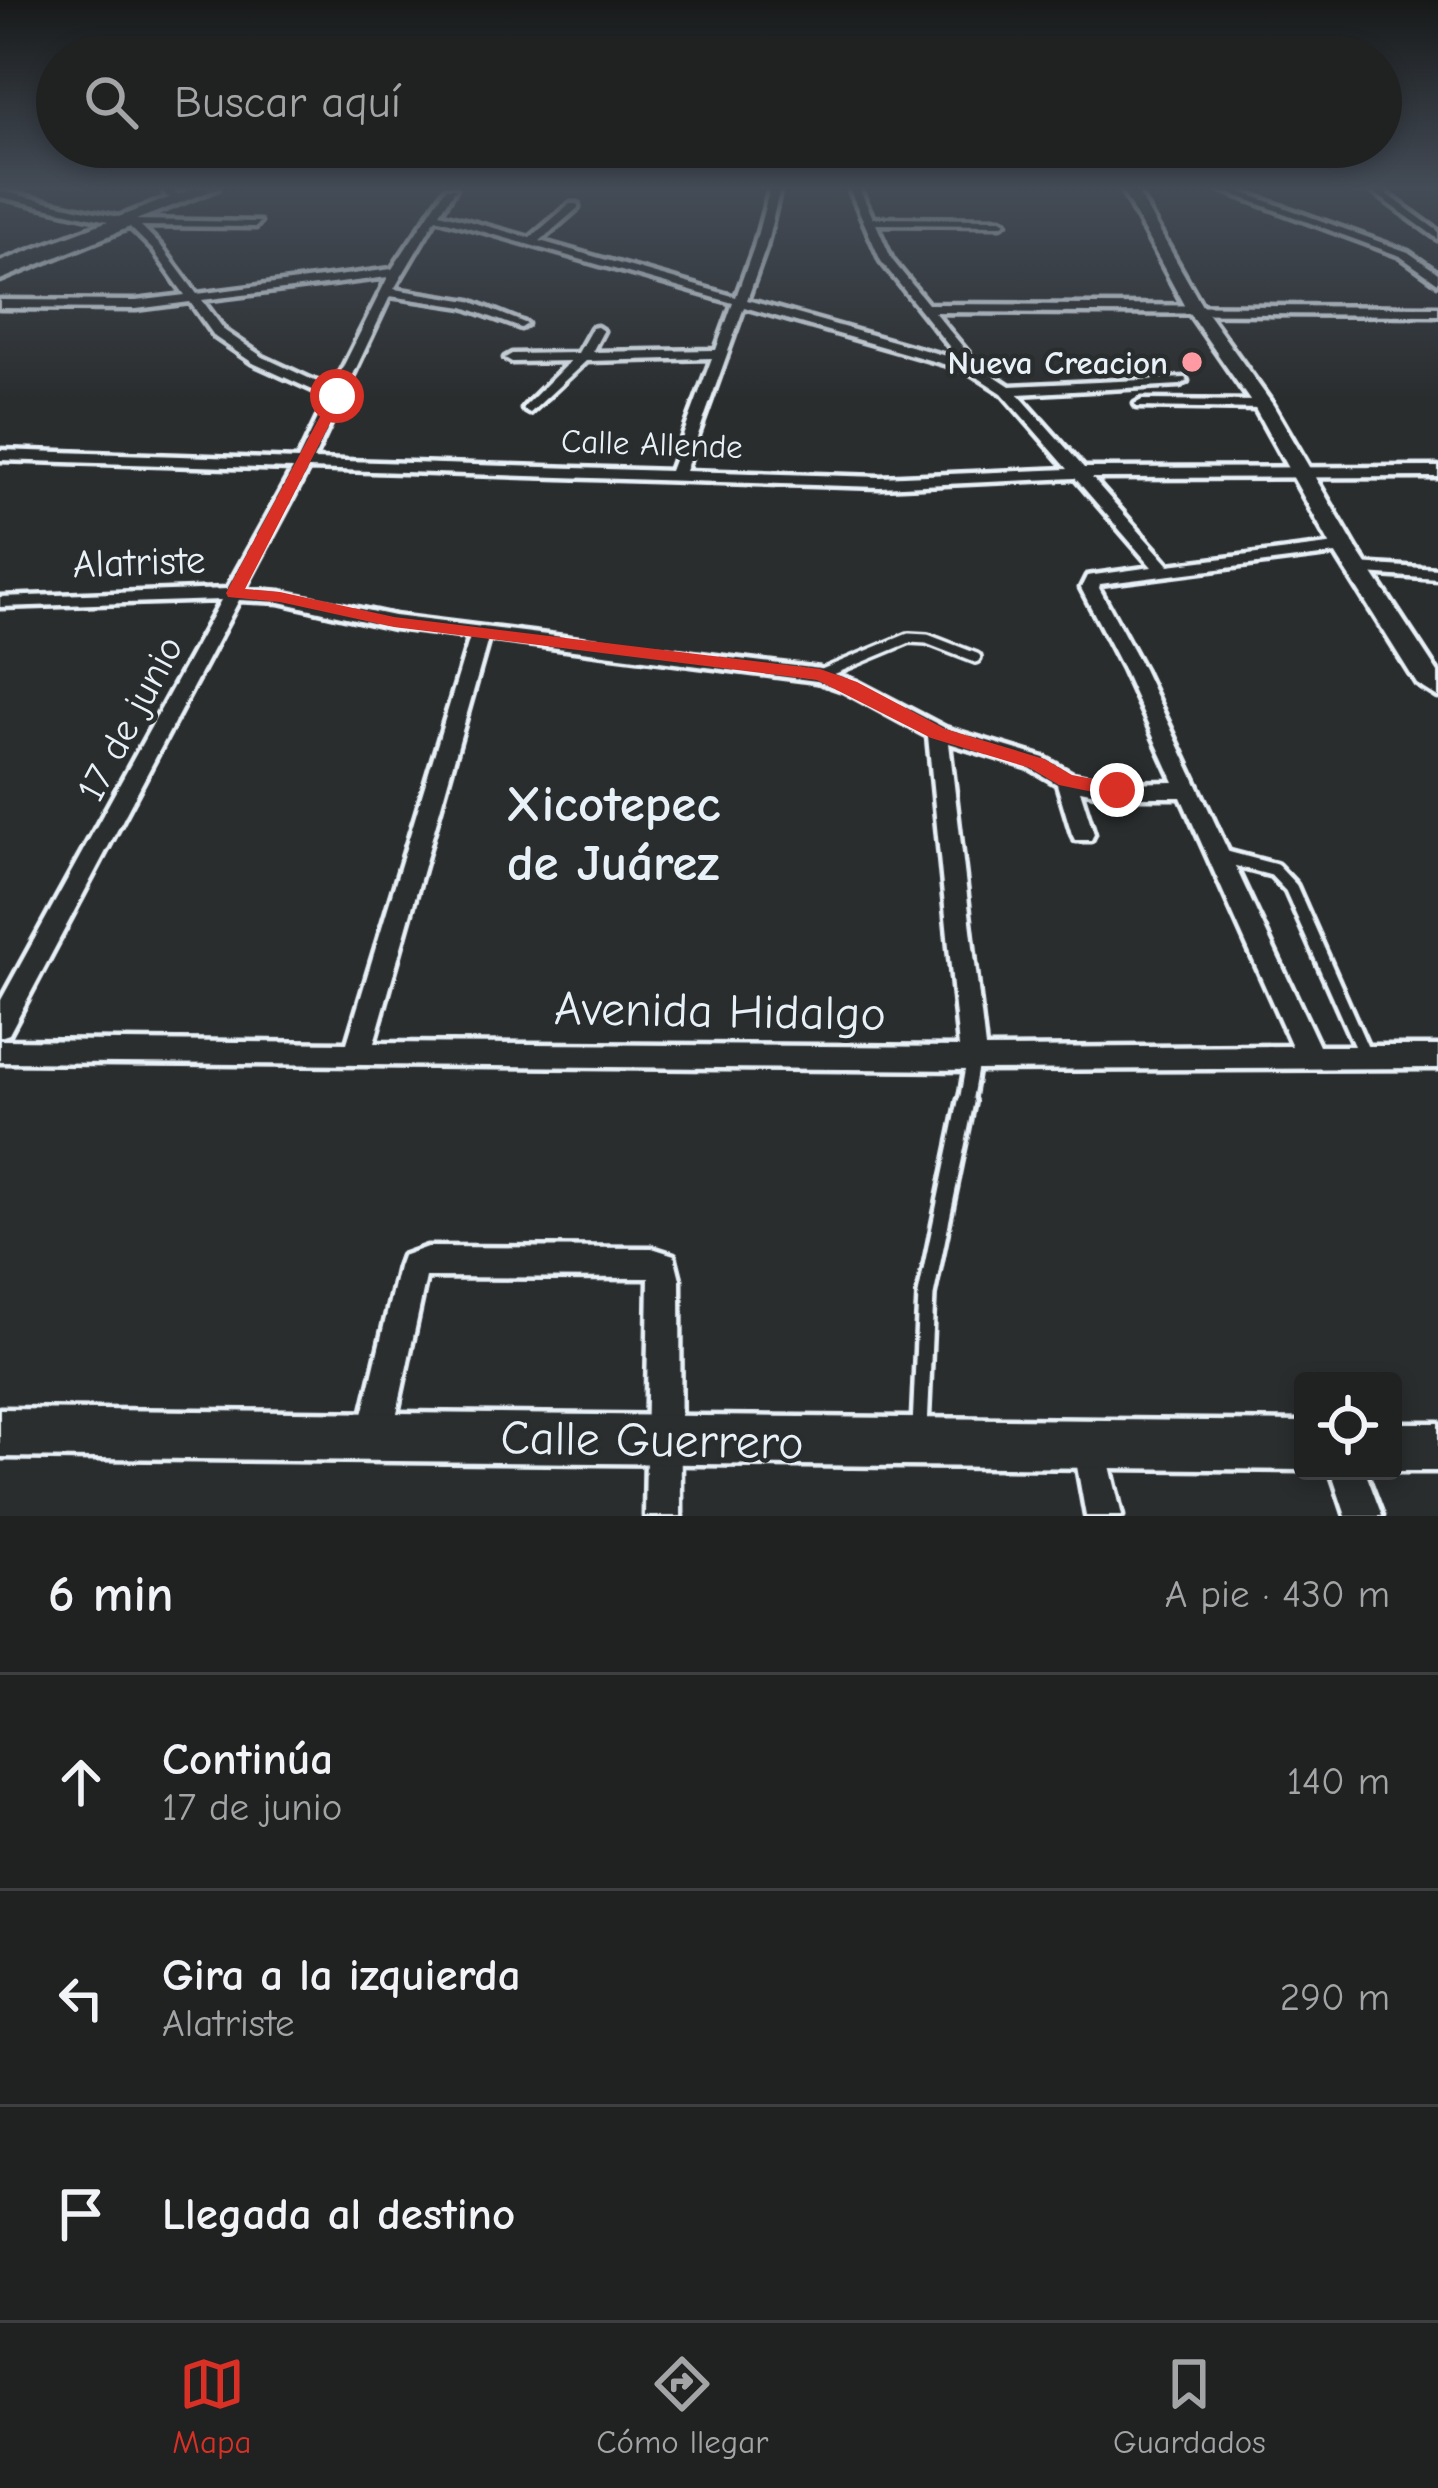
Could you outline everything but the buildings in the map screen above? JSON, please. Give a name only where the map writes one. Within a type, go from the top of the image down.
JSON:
[{"type":"main road","points":[[0,272],[30,259]]},
{"type":"street","points":[[164,259],[220,334],[258,360],[337,396]]},
{"type":"street","name":"17 de junio","points":[[0,1026],[303,464],[404,259]]},
{"type":"street","points":[[590,259],[974,368],[1007,390],[1164,570]]},
{"type":"street","points":[[677,473],[755,259]]},
{"type":"street","points":[[886,259],[974,368]]},
{"type":"street","points":[[1167,259],[1194,307],[1263,405],[1351,559],[1438,688]]},
{"type":"street","points":[[1410,259],[1438,279]]},
{"type":"street","points":[[0,304],[116,306],[193,301],[395,272]]},
{"type":"street","points":[[386,292],[466,304],[521,324]]},
{"type":"street","points":[[929,308],[1438,311]]},
{"type":"street","points":[[530,409],[583,356],[597,331]]},
{"type":"street","points":[[512,358],[721,354]]},
{"type":"street","points":[[1007,390],[1180,381]]},
{"type":"street","points":[[1142,404],[1263,405]]},
{"type":"street","name":"Calle Allende","points":[[0,455],[880,482],[1080,473],[1438,472]]},
{"type":"street","points":[[1312,1060],[1090,588],[1093,580],[1164,570],[1351,559],[1438,574]]},
{"type":"street","name":"Alatriste","points":[[0,602],[234,593],[481,633],[820,675],[938,733],[1037,763],[1066,780],[1117,790],[1187,789]]},
{"type":"street","points":[[358,1051],[481,633]]},
{"type":"street","points":[[938,733],[973,1059]]},
{"type":"street","points":[[1066,780],[1082,834]]},
{"type":"street","name":"Avenida Hidalgo","points":[[0,1051],[973,1059],[1438,1057]]},
{"type":"street","points":[[374,1436],[413,1267],[427,1262],[662,1266],[663,1516]]},
{"type":"street","name":"Calle Guerrero","points":[[0,1433],[1294,1446]]},
{"type":"street","points":[[1090,1443],[1104,1516]]},
{"type":"street","points":[[1402,1447],[1438,1447]]},
{"type":"street","points":[[1351,1480],[1364,1516]]},
{"type":"lane","points":[[820,675],[909,638],[927,638],[976,658]]},
{"type":"lane","points":[[1219,856],[1274,870],[1292,889],[1366,1059]]},
{"type":"lane","points":[[920,1442],[920,1338],[933,1249],[963,1135],[973,1059]]},
{"type":"place","name":"Nueva Creacion","points":[[1192,362]]},
{"type":"district","name":"Xicotepec de Juárez","points":[[613,832]]},
{"type":"route","points":[[337,396],[234,593],[280,597],[394,622],[820,675],[938,733],[1037,763],[1066,780],[1117,790]]}]
